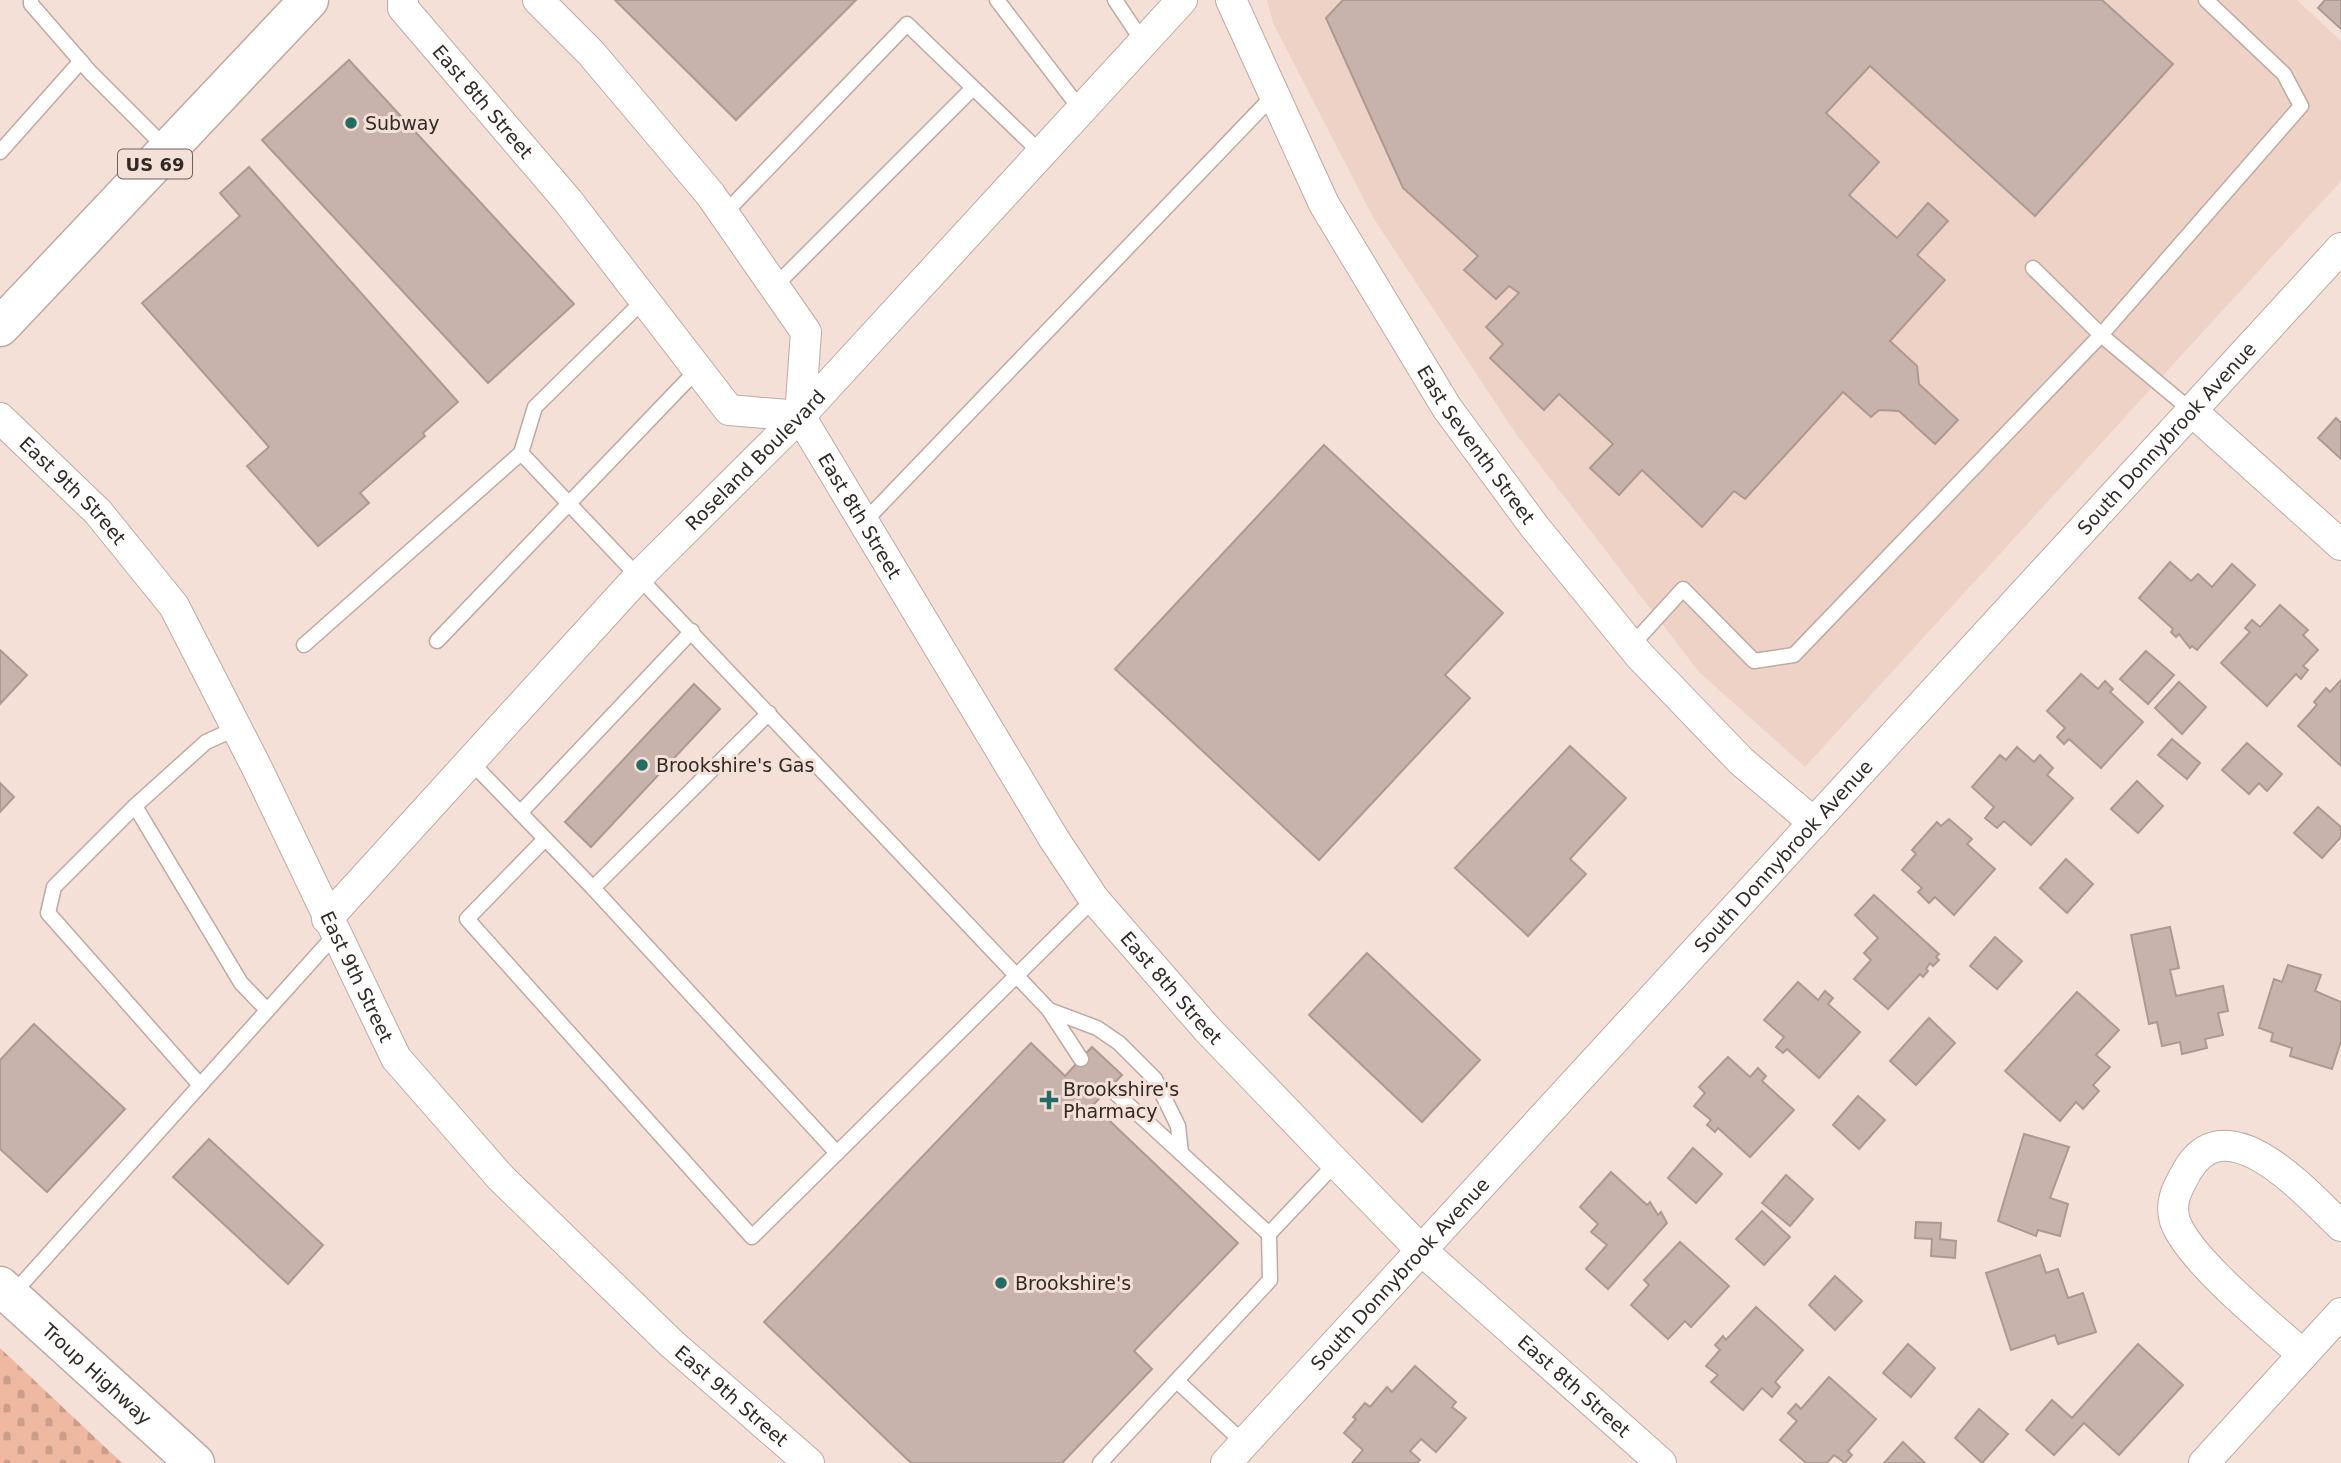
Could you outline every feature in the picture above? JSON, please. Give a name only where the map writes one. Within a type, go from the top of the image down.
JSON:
[{"type":"main road","name":"US 69","points":[[0,327],[309,0]]},
{"type":"main road","name":"Troup Highway","points":[[6,1291],[195,1463]]},
{"type":"street","name":"East 8th Street","points":[[402,0],[403,8],[568,201],[729,410],[800,416],[1054,839],[1094,899],[1207,1030],[1419,1248],[1661,1463]]},
{"type":"street","points":[[538,0],[592,54],[724,214],[806,332],[800,416]]},
{"type":"street","name":"Roseland Boulevard","points":[[331,927],[470,761],[640,575],[800,416],[1182,0]]},
{"type":"street","name":"East Seventh Street","points":[[1231,0],[1324,204],[1447,408],[1534,526],[1632,646],[1741,761],[1814,823]]},
{"type":"street","name":"South Donnybrook Avenue","points":[[1235,1453],[1419,1248],[2193,412],[2341,248]]},
{"type":"street","points":[[2193,412],[2341,545]]},
{"type":"street","name":"East 9th Street","points":[[0,418],[99,512],[174,606],[237,728],[396,1058],[501,1178],[672,1344],[808,1463]]},
{"type":"street","points":[[2303,1355],[2188,1248],[2174,1219],[2173,1196],[2191,1164],[2217,1146],[2245,1147],[2274,1165],[2341,1226]]},
{"type":"street","points":[[2204,1463],[2341,1313]]},
{"type":"lane","points":[[997,0],[1081,110]]},
{"type":"lane","points":[[1115,0],[1143,42]]},
{"type":"lane","points":[[1632,646],[1683,589],[1754,661],[1794,656],[2101,335],[2301,106],[2284,74],[2206,0]]},
{"type":"lane","points":[[29,1],[81,61],[168,150]]},
{"type":"lane","points":[[724,214],[906,24],[1041,153]]},
{"type":"lane","points":[[0,152],[81,61]]},
{"type":"lane","points":[[775,286],[972,89]]},
{"type":"lane","points":[[863,523],[1274,95]]},
{"type":"lane","points":[[2033,268],[2101,335],[2193,412]]},
{"type":"lane","points":[[304,645],[521,453],[535,407],[644,300]]},
{"type":"lane","points":[[437,641],[698,369]]},
{"type":"lane","points":[[521,453],[640,575],[1049,1010],[1081,1059]]},
{"type":"lane","points":[[520,813],[692,631]]},
{"type":"lane","points":[[593,888],[769,713]]},
{"type":"lane","points":[[200,1085],[48,913],[54,887],[135,806],[206,742],[237,728]]},
{"type":"lane","points":[[470,761],[593,888],[837,1153]]},
{"type":"lane","points":[[135,806],[241,983],[267,1010]]},
{"type":"lane","points":[[545,839],[467,919],[752,1237],[1094,899]]},
{"type":"lane","points":[[6,1291],[267,1010],[331,927]]},
{"type":"lane","points":[[1049,1010],[1097,1028],[1119,1042],[1155,1079],[1178,1126],[1181,1153]]},
{"type":"lane","points":[[1110,1088],[1269,1234]]},
{"type":"lane","points":[[1100,1463],[1270,1280],[1269,1234],[1336,1163]]},
{"type":"lane","points":[[1177,1381],[1235,1453]]},
{"type":"shaded area","points":[[1267,0],[2297,0],[2341,41],[2341,181],[1805,767],[1699,672],[1516,434],[1374,219],[1273,23]]},
{"type":"green space","points":[[0,1348],[122,1463],[0,1463]]},
{"type":"building","points":[[615,0],[856,0],[736,120]]},
{"type":"building","points":[[1343,0],[2102,0],[2173,64],[2035,216],[1870,66],[1826,113],[1879,162],[1849,195],[1897,238],[1928,203],[1948,221],[1917,255],[1945,280],[1890,341],[1917,366],[1919,384],[1958,420],[1935,444],[1899,411],[1879,410],[1871,417],[1843,392],[1745,499],[1734,491],[1702,527],[1642,470],[1619,495],[1590,468],[1613,444],[1559,394],[1544,410],[1490,358],[1503,344],[1486,327],[1519,293],[1509,286],[1496,299],[1464,270],[1478,256],[1403,188],[1326,18]]},
{"type":"building","points":[[2325,0],[2341,0],[2341,29],[2318,8]]},
{"type":"building","points":[[349,60],[574,304],[488,383],[262,140]]},
{"type":"building","points":[[249,167],[458,402],[423,433],[425,436],[360,493],[369,503],[318,546],[247,466],[269,447],[142,303],[240,216],[220,193]]},
{"type":"building","points":[[2336,418],[2341,423],[2341,459],[2318,438]]},
{"type":"building","points":[[1324,445],[1503,613],[1445,675],[1470,698],[1319,860],[1115,669]]},
{"type":"building","points":[[2170,562],[2191,581],[2198,574],[2212,587],[2232,564],[2255,585],[2197,650],[2192,646],[2190,648],[2179,634],[2176,637],[2171,632],[2173,629],[2139,598]]},
{"type":"building","points":[[2280,605],[2308,630],[2303,635],[2318,650],[2303,666],[2308,670],[2301,679],[2296,674],[2267,706],[2221,663],[2250,632],[2245,628],[2252,620],[2260,627]]},
{"type":"building","points":[[0,650],[27,675],[0,704]]},
{"type":"building","points":[[2146,651],[2174,675],[2148,704],[2120,679]]},
{"type":"building","points":[[2081,674],[2098,689],[2105,681],[2113,689],[2110,692],[2143,722],[2101,768],[2069,739],[2064,744],[2057,737],[2065,728],[2047,711]]},
{"type":"building","points":[[2341,680],[2341,766],[2298,726],[2317,705],[2314,702],[2326,688],[2330,692]]},
{"type":"building","points":[[2179,682],[2206,707],[2182,734],[2155,708]]},
{"type":"building","name":"Brookshire's Gas","points":[[694,684],[720,709],[591,847],[565,822]]},
{"type":"building","points":[[2172,739],[2200,763],[2187,779],[2158,755]]},
{"type":"building","points":[[2247,743],[2282,774],[2267,791],[2259,783],[2249,794],[2222,770]]},
{"type":"building","points":[[1570,746],[1626,798],[1570,859],[1586,874],[1528,936],[1455,868]]},
{"type":"building","points":[[2017,747],[2034,762],[2040,755],[2053,768],[2047,775],[2073,798],[2031,845],[2004,821],[1997,828],[1985,818],[1994,807],[1972,787],[2000,755],[2006,760]]},
{"type":"building","points":[[2137,781],[2163,806],[2138,833],[2111,809]]},
{"type":"building","points":[[0,783],[14,797],[0,812]]},
{"type":"building","points":[[2318,807],[2341,827],[2341,837],[2322,858],[2294,833]]},
{"type":"building","points":[[1949,819],[1972,839],[1967,844],[1995,869],[1954,915],[1935,897],[1929,903],[1918,892],[1922,888],[1902,870],[1916,854],[1912,850],[1937,822],[1941,826]]},
{"type":"building","points":[[2066,859],[2093,884],[2067,913],[2040,888]]},
{"type":"building","points":[[1874,895],[1939,954],[1936,957],[1939,960],[1933,966],[1930,963],[1923,977],[1920,974],[1888,1009],[1854,979],[1871,960],[1864,953],[1878,938],[1855,915]]},
{"type":"building","points":[[2170,927],[2179,968],[2170,970],[2176,996],[2223,986],[2228,1011],[2218,1013],[2223,1035],[2205,1039],[2207,1048],[2182,1054],[2180,1042],[2162,1046],[2157,1022],[2149,1024],[2131,935]]},
{"type":"building","points":[[1995,937],[2022,961],[1997,989],[1970,966]]},
{"type":"building","points":[[1367,953],[1480,1060],[1422,1122],[1309,1015]]},
{"type":"building","points":[[2288,965],[2321,975],[2315,991],[2341,1002],[2341,1041],[2332,1069],[2290,1056],[2292,1048],[2271,1041],[2273,1033],[2259,1028],[2274,979],[2282,982]]},
{"type":"building","points":[[1798,982],[1818,1000],[1825,991],[1833,998],[1828,1004],[1860,1032],[1819,1078],[1787,1049],[1783,1053],[1776,1047],[1784,1037],[1764,1020]]},
{"type":"building","points":[[2077,992],[2119,1030],[2096,1055],[2110,1067],[2093,1085],[2099,1091],[2083,1109],[2076,1102],[2060,1121],[2005,1071]]},
{"type":"building","points":[[1929,1018],[1955,1043],[1916,1085],[1890,1061]]},
{"type":"building","points":[[34,1024],[125,1109],[47,1192],[0,1149],[0,1060]]},
{"type":"building","name":"Brookshire's","points":[[1031,1043],[1065,1076],[1092,1047],[1122,1075],[1093,1105],[1238,1243],[1134,1351],[1152,1369],[1062,1463],[911,1463],[764,1322]]},
{"type":"building","points":[[1728,1057],[1750,1077],[1758,1068],[1766,1076],[1762,1081],[1794,1110],[1750,1157],[1718,1128],[1715,1132],[1707,1125],[1711,1120],[1694,1106],[1705,1093],[1699,1087]]},
{"type":"building","points":[[1858,1096],[1885,1120],[1859,1149],[1833,1125]]},
{"type":"building","points":[[2024,1134],[2069,1147],[2050,1198],[2068,1204],[2060,1236],[2038,1230],[2036,1236],[1998,1221]]},
{"type":"building","points":[[209,1139],[323,1245],[288,1284],[173,1177]]},
{"type":"building","points":[[1693,1148],[1722,1174],[1696,1203],[1668,1178]]},
{"type":"building","points":[[1611,1172],[1647,1205],[1650,1202],[1658,1215],[1661,1212],[1667,1223],[1608,1289],[1586,1269],[1607,1245],[1591,1232],[1598,1224],[1580,1207]]},
{"type":"building","points":[[1786,1175],[1813,1199],[1790,1226],[1762,1203]]},
{"type":"building","points":[[1762,1211],[1790,1237],[1764,1265],[1736,1239]]},
{"type":"building","points":[[1916,1222],[1941,1223],[1940,1239],[1956,1241],[1955,1258],[1931,1256],[1932,1239],[1915,1238]]},
{"type":"building","points":[[1680,1242],[1729,1286],[1691,1327],[1685,1321],[1668,1339],[1631,1305],[1649,1285],[1644,1280]]},
{"type":"building","points":[[2040,1255],[2046,1273],[2058,1269],[2068,1298],[2083,1293],[2096,1332],[2058,1344],[2055,1335],[2011,1350],[1986,1273]]},
{"type":"building","points":[[1835,1276],[1862,1301],[1835,1330],[1809,1305]]},
{"type":"building","points":[[1756,1307],[1803,1350],[1775,1382],[1780,1387],[1772,1397],[1762,1388],[1743,1410],[1711,1382],[1718,1375],[1706,1366],[1720,1350],[1715,1345],[1723,1336],[1726,1340]]},
{"type":"building","points":[[1908,1344],[1935,1368],[1911,1397],[1883,1373]]},
{"type":"building","points":[[2138,1344],[2183,1385],[2119,1455],[2084,1423],[2054,1455],[2026,1430],[2052,1400],[2072,1418]]},
{"type":"building","points":[[1415,1366],[1456,1402],[1452,1407],[1466,1418],[1436,1452],[1421,1439],[1410,1451],[1420,1460],[1417,1463],[1352,1463],[1363,1450],[1344,1433],[1356,1419],[1353,1417],[1365,1403],[1370,1407],[1387,1387],[1392,1392]]},
{"type":"building","points":[[1829,1377],[1876,1419],[1848,1451],[1852,1455],[1845,1463],[1834,1455],[1827,1463],[1806,1463],[1780,1440],[1797,1421],[1788,1413],[1796,1404],[1801,1409]]},
{"type":"building","points":[[1979,1409],[2008,1434],[1982,1463],[1955,1438]]},
{"type":"building","points":[[1903,1442],[1925,1463],[1884,1463]]},
{"type":"place","name":"Subway","points":[[351,123]]},
{"type":"place","name":"Brookshire's Gas","points":[[642,765]]},
{"type":"place","name":"Brookshire's Pharmacy","points":[[1049,1100]]},
{"type":"place","name":"Brookshire's","points":[[1001,1283]]}]
